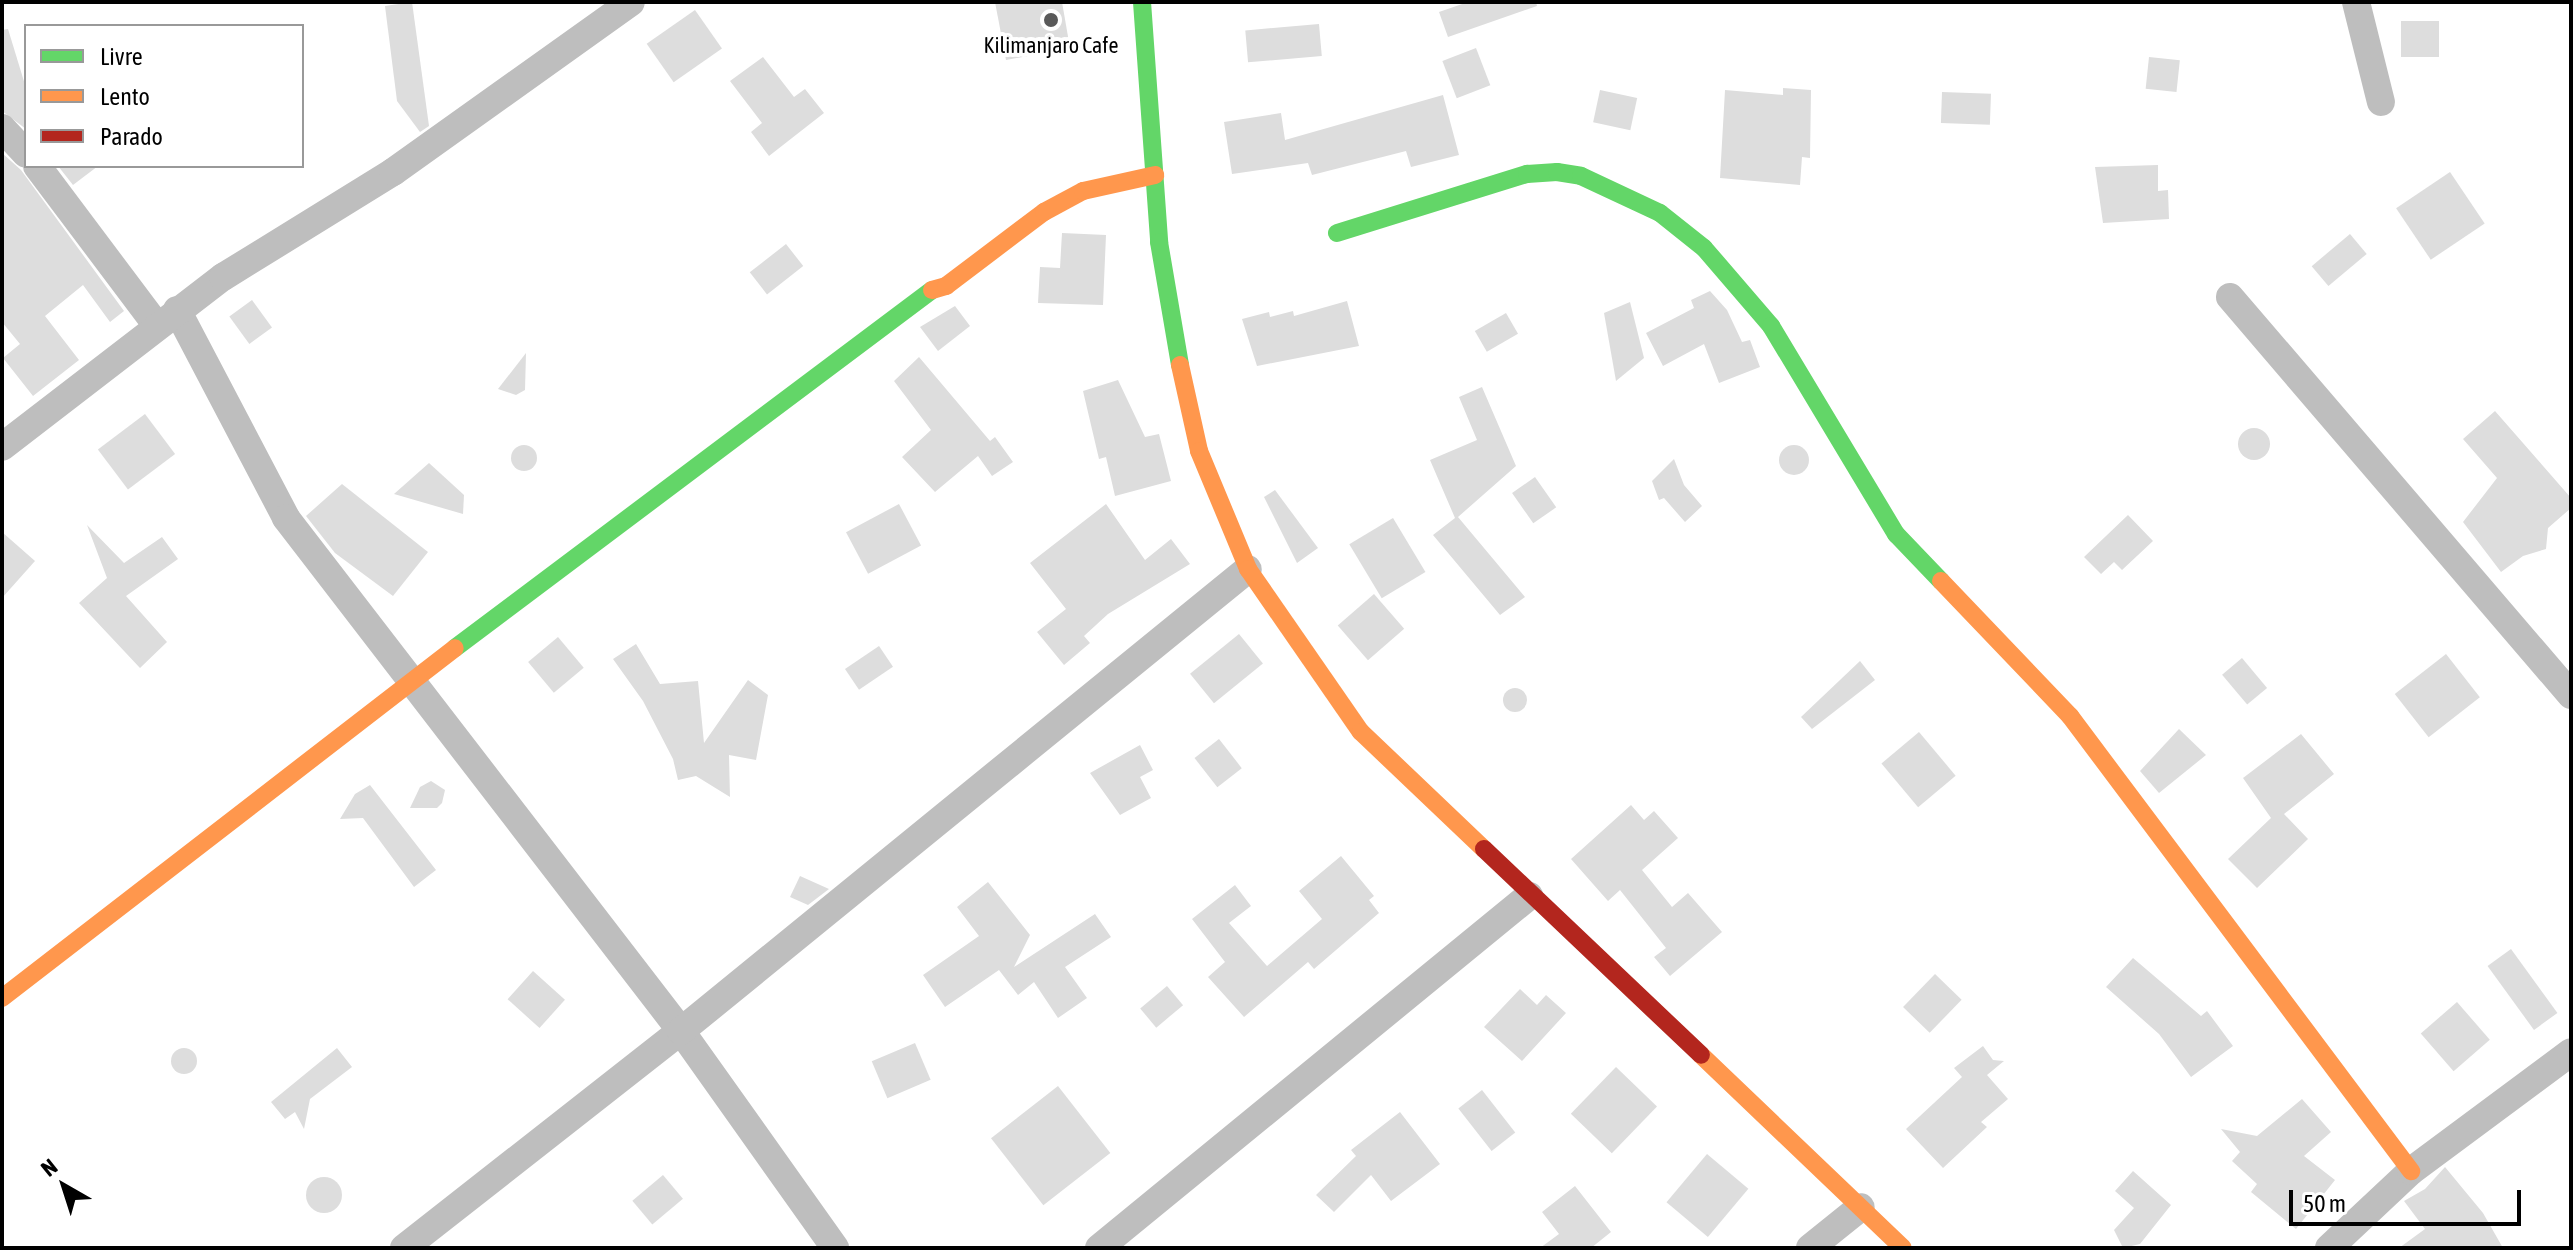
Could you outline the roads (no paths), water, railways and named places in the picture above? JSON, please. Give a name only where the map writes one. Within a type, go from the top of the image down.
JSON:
[{"type":"street","points":[[2,447],[167,318],[393,172],[631,2]]},
{"type":"street","points":[[1142,2],[1159,242],[1199,451],[1248,569],[1361,732],[1529,896],[1903,1248]]},
{"type":"street","points":[[2356,2],[2381,102]]},
{"type":"street","points":[[2,128],[24,152]]},
{"type":"street","points":[[39,168],[167,318],[286,518],[414,680],[681,1031],[835,1248]]},
{"type":"street","points":[[1337,233],[1527,174],[1557,172],[1581,176],[1660,213],[1704,248],[1771,326],[1896,534],[2070,716],[2411,1171]]},
{"type":"street","points":[[2,998],[414,680],[937,286],[946,286],[1044,212],[1083,191],[1155,175]]},
{"type":"street","points":[[2230,297],[2571,695]]},
{"type":"street","points":[[404,1248],[681,1031],[1248,569]]},
{"type":"street","points":[[1099,1248],[1529,896]]},
{"type":"street","points":[[2329,1248],[2411,1171],[2571,1052]]},
{"type":"street","points":[[1810,1248],[1861,1207]]},
{"type":"place","name":"Kilimanjaro Cafe","points":[[1051,20]]}]
